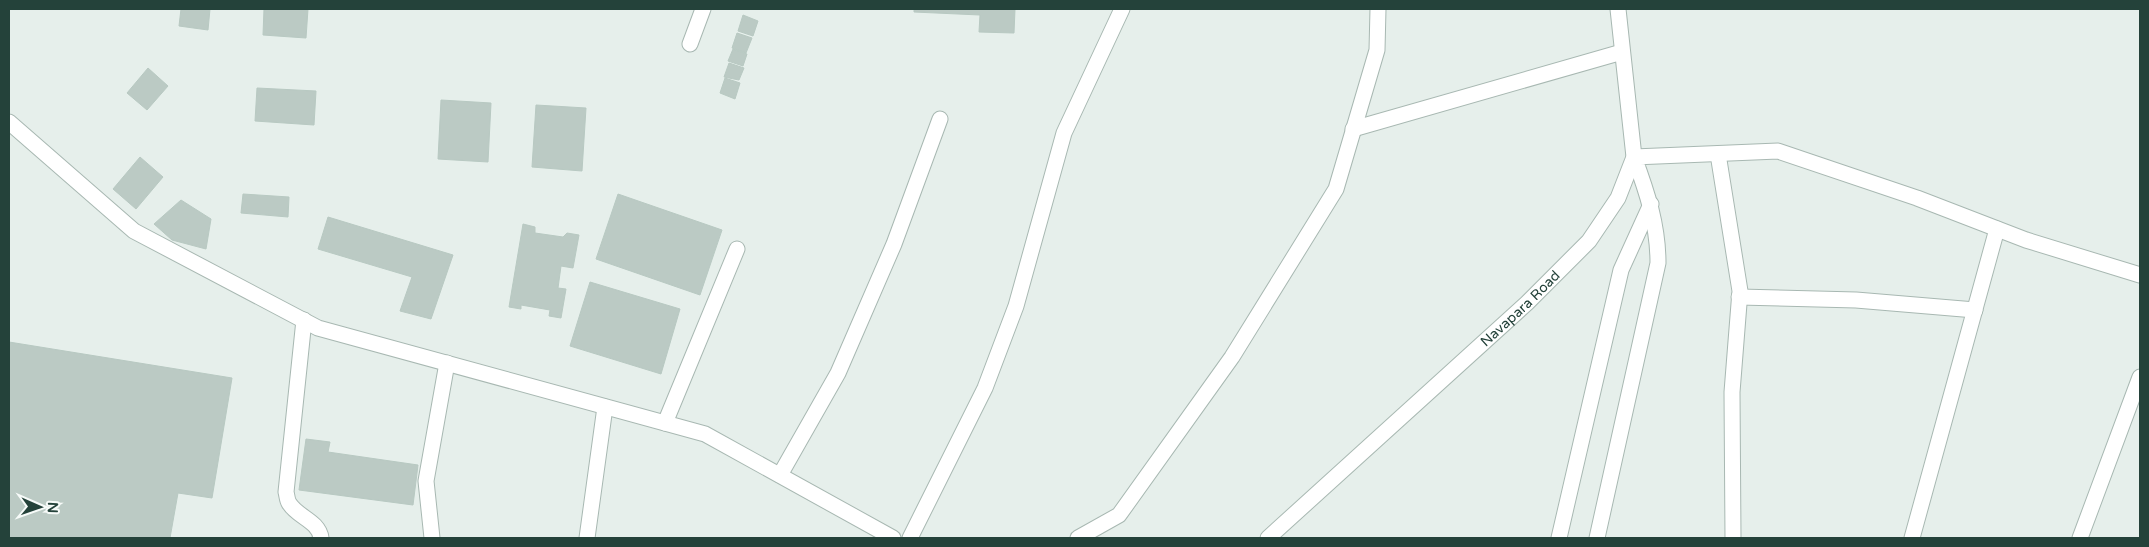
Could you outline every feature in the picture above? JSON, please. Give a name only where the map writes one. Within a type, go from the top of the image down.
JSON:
[{"type":"street","points":[[690,44],[702,9]]},
{"type":"street","points":[[910,538],[985,388],[1016,306],[1064,133],[1122,9]]},
{"type":"street","points":[[1078,538],[1119,515],[1232,357],[1336,189],[1377,50],[1378,9]]},
{"type":"street","name":"Navapara Road","points":[[1268,538],[1520,309],[1588,241],[1618,198],[1634,157],[1618,9]]},
{"type":"street","points":[[1354,129],[1622,52]]},
{"type":"street","points":[[780,475],[838,373],[894,244],[940,119]]},
{"type":"street","points":[[9,122],[134,231],[318,328],[705,434],[893,538]]},
{"type":"street","points":[[1597,538],[1658,263],[1658,249],[1651,204],[1634,157],[1778,151],[1917,198],[2026,240],[2140,275]]},
{"type":"street","points":[[1718,154],[1740,292],[1732,392],[1733,538]]},
{"type":"street","points":[[1559,538],[1622,270],[1651,204]]},
{"type":"street","points":[[1912,538],[1997,229]]},
{"type":"street","points":[[665,423],[737,249]]},
{"type":"street","points":[[1739,297],[1856,300],[1975,310]]},
{"type":"street","points":[[304,320],[286,492],[289,503],[295,511],[315,526],[321,538]]},
{"type":"street","points":[[432,538],[426,481],[447,363]]},
{"type":"street","points":[[2080,538],[2140,377]]},
{"type":"street","points":[[587,538],[605,407]]},
{"type":"building","points":[[181,9],[210,9],[208,30],[179,26]]},
{"type":"building","points":[[264,9],[308,9],[306,38],[263,35]]},
{"type":"building","points":[[914,9],[1015,9],[1014,33],[979,32],[980,15],[914,12]]},
{"type":"building","points":[[743,15],[758,21],[753,36],[738,31]]},
{"type":"building","points":[[737,33],[752,38],[746,53],[732,48]]},
{"type":"building","points":[[733,49],[747,54],[743,66],[728,61]]},
{"type":"building","points":[[729,63],[744,68],[739,80],[724,77]]},
{"type":"building","points":[[148,68],[168,86],[147,110],[127,93]]},
{"type":"building","points":[[725,78],[740,83],[735,99],[720,93]]},
{"type":"building","points":[[257,88],[316,91],[314,125],[255,121]]},
{"type":"building","points":[[441,100],[491,103],[488,162],[438,159]]},
{"type":"building","points":[[536,105],[586,108],[582,171],[532,167]]},
{"type":"building","points":[[140,157],[163,177],[136,209],[113,189]]},
{"type":"building","points":[[243,194],[289,197],[288,217],[241,213]]},
{"type":"building","points":[[618,194],[722,230],[700,295],[596,259]]},
{"type":"building","points":[[181,200],[211,219],[206,249],[172,240],[154,224]]},
{"type":"building","points":[[328,217],[453,255],[431,319],[400,311],[412,277],[318,249]]},
{"type":"building","points":[[523,224],[535,227],[535,233],[563,237],[567,233],[579,235],[573,268],[561,266],[558,288],[566,289],[561,318],[549,316],[550,310],[521,305],[521,309],[509,307]]},
{"type":"building","points":[[590,282],[680,309],[661,374],[570,346]]},
{"type":"building","points":[[9,342],[232,378],[212,498],[178,493],[170,538],[9,538]]},
{"type":"building","points":[[306,439],[330,442],[328,452],[418,465],[413,505],[299,490]]}]
